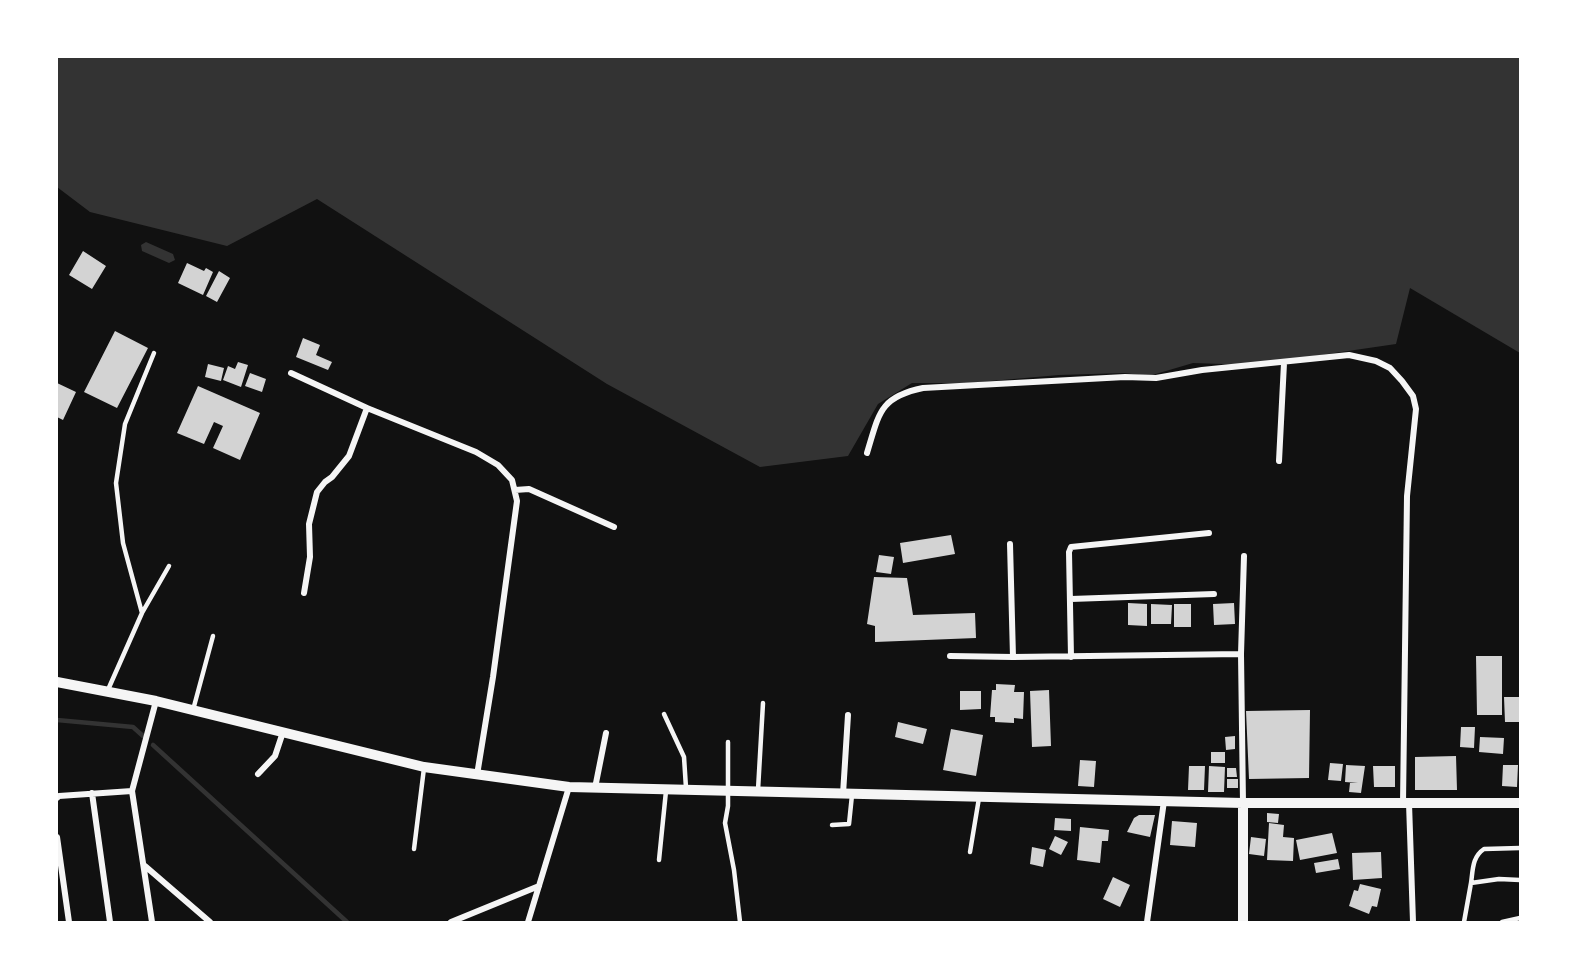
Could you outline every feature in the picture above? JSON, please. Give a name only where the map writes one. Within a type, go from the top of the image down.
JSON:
[{"type":"street","points":[[867,453],[880,411],[889,401],[906,391],[923,388],[1125,377],[1156,378],[1202,370],[1349,355],[1376,361],[1390,368],[1413,396],[1416,410],[1407,496],[1406,803],[1413,922]]},
{"type":"street","points":[[1279,461],[1284,363]]},
{"type":"street","points":[[291,373],[367,408],[487,458],[506,472],[512,480],[517,501],[495,665],[477,775]]},
{"type":"street","points":[[304,593],[310,557],[309,524],[317,492],[349,456],[367,408]]},
{"type":"street","points":[[515,490],[528,489],[614,527]]},
{"type":"street","points":[[1071,657],[1069,552],[1071,547],[1209,533]]},
{"type":"street","points":[[1010,544],[1013,657]]},
{"type":"street","points":[[1243,922],[1241,654],[1244,556]]},
{"type":"street","points":[[1071,599],[1214,594]]},
{"type":"street","points":[[950,656],[1071,657],[1241,654]]},
{"type":"street","points":[[57,682],[156,701],[424,767],[569,787],[1242,803],[1520,803]]},
{"type":"street","points":[[152,922],[132,791],[156,701]]},
{"type":"street","points":[[847,795],[848,715]]},
{"type":"street","points":[[258,774],[275,756],[283,732]]},
{"type":"street","points":[[595,788],[606,733]]},
{"type":"street","points":[[528,922],[569,787]]},
{"type":"street","points":[[57,798],[59,796],[132,791]]},
{"type":"street","points":[[93,793],[110,922]]},
{"type":"street","points":[[1147,922],[1164,801]]},
{"type":"street","points":[[57,837],[69,922]]},
{"type":"street","points":[[144,866],[210,922]]},
{"type":"street","points":[[451,922],[539,886]]},
{"type":"lane","points":[[142,613],[123,543],[116,483],[125,424],[154,353]]},
{"type":"lane","points":[[107,692],[142,613],[170,566]]},
{"type":"lane","points":[[193,710],[213,636]]},
{"type":"lane","points":[[758,793],[763,703]]},
{"type":"lane","points":[[664,714],[684,757],[687,776],[686,791]]},
{"type":"lane","points":[[728,742],[728,806],[725,823],[734,870],[740,922]]},
{"type":"lane","points":[[414,849],[424,767]]},
{"type":"lane","points":[[658,860],[666,790]]},
{"type":"lane","points":[[832,825],[849,824],[847,795]]},
{"type":"lane","points":[[970,852],[979,797]]},
{"type":"lane","points":[[1464,922],[1475,856],[1484,849],[1520,848]]},
{"type":"lane","points":[[1471,883],[1498,879],[1520,880]]},
{"type":"lane","points":[[1502,922],[1520,918]]},
{"type":"shaded area","points":[[57,57],[1520,57],[1520,353],[1410,288],[1396,344],[1252,365],[1193,363],[1149,376],[1124,373],[1059,375],[968,383],[912,383],[878,404],[848,456],[760,467],[607,384],[317,199],[227,246],[90,212],[57,187]]},
{"type":"shaded area","points":[[146,242],[173,254],[175,260],[169,263],[142,251],[141,245]]},
{"type":"building","points":[[83,251],[106,266],[92,289],[69,275]]},
{"type":"building","points":[[187,263],[204,271],[206,268],[213,272],[203,295],[178,283]]},
{"type":"building","points":[[219,271],[230,278],[217,302],[206,296]]},
{"type":"building","points":[[115,331],[148,348],[117,408],[84,392]]},
{"type":"building","points":[[303,338],[320,345],[316,355],[332,362],[328,370],[296,357]]},
{"type":"building","points":[[238,362],[248,365],[241,387],[223,380],[228,366],[235,369]]},
{"type":"building","points":[[208,364],[224,368],[221,381],[205,377]]},
{"type":"building","points":[[250,373],[266,379],[262,392],[245,386]]},
{"type":"building","points":[[57,383],[76,392],[63,420],[57,417]]},
{"type":"building","points":[[198,386],[260,413],[240,460],[213,448],[223,426],[214,422],[204,444],[177,433]]},
{"type":"building","points":[[951,535],[955,554],[903,563],[900,543]]},
{"type":"building","points":[[879,555],[894,557],[891,574],[876,572]]},
{"type":"building","points":[[874,577],[907,578],[913,615],[975,613],[976,638],[875,642],[875,626],[867,624]]},
{"type":"building","points":[[1128,603],[1147,604],[1147,626],[1128,625]]},
{"type":"building","points":[[1234,603],[1235,624],[1214,625],[1213,604]]},
{"type":"building","points":[[1151,604],[1172,605],[1171,624],[1151,624]]},
{"type":"building","points":[[1174,604],[1191,604],[1191,627],[1174,627]]},
{"type":"building","points":[[1476,656],[1502,656],[1502,715],[1477,715]]},
{"type":"building","points":[[996,684],[1015,685],[1014,692],[1024,692],[1023,719],[1014,718],[1014,723],[995,722],[995,717],[990,717],[992,690],[996,690]]},
{"type":"building","points":[[1049,690],[1051,746],[1032,747],[1030,691]]},
{"type":"building","points":[[960,691],[981,691],[981,709],[960,710]]},
{"type":"building","points":[[1504,697],[1520,697],[1520,722],[1505,722]]},
{"type":"building","points":[[1310,710],[1309,778],[1249,779],[1246,711]]},
{"type":"building","points":[[898,722],[927,729],[923,744],[895,737]]},
{"type":"building","points":[[1461,727],[1475,727],[1474,748],[1460,747]]},
{"type":"building","points":[[951,729],[983,735],[976,776],[943,770]]},
{"type":"building","points":[[1235,736],[1235,749],[1226,750],[1225,737]]},
{"type":"building","points":[[1480,737],[1504,738],[1503,754],[1479,752]]},
{"type":"building","points":[[1211,752],[1225,752],[1225,763],[1211,763]]},
{"type":"building","points":[[1456,756],[1457,790],[1415,790],[1415,757]]},
{"type":"building","points":[[1080,760],[1096,761],[1094,787],[1078,786]]},
{"type":"building","points":[[1330,763],[1343,764],[1341,781],[1328,780]]},
{"type":"building","points":[[1346,765],[1365,766],[1361,793],[1349,792],[1350,783],[1358,783],[1345,782]]},
{"type":"building","points":[[1503,765],[1518,765],[1517,787],[1502,786]]},
{"type":"building","points":[[1189,766],[1205,766],[1204,790],[1188,790]]},
{"type":"building","points":[[1209,766],[1225,767],[1224,792],[1208,792]]},
{"type":"building","points":[[1373,766],[1395,766],[1395,787],[1374,787]]},
{"type":"building","points":[[1227,768],[1236,768],[1237,777],[1227,777]]},
{"type":"building","points":[[1227,779],[1238,779],[1238,788],[1227,788]]},
{"type":"building","points":[[1267,813],[1279,814],[1278,823],[1267,822]]},
{"type":"building","points":[[1139,815],[1155,815],[1150,837],[1127,832],[1134,818]]},
{"type":"building","points":[[1055,818],[1071,819],[1071,831],[1054,830]]},
{"type":"building","points":[[1172,821],[1197,823],[1195,847],[1170,845]]},
{"type":"building","points":[[1269,823],[1284,825],[1283,837],[1294,838],[1293,861],[1267,860]]},
{"type":"building","points":[[1080,827],[1109,830],[1108,841],[1102,841],[1100,863],[1077,860]]},
{"type":"building","points":[[1332,833],[1337,853],[1300,860],[1296,840]]},
{"type":"building","points":[[1055,836],[1068,842],[1061,855],[1049,849]]},
{"type":"building","points":[[1251,837],[1266,839],[1264,856],[1249,854]]},
{"type":"building","points":[[1032,847],[1046,850],[1043,867],[1030,864]]},
{"type":"building","points":[[1381,852],[1382,878],[1353,880],[1352,853]]},
{"type":"building","points":[[1338,859],[1340,869],[1316,873],[1314,863]]},
{"type":"building","points":[[1113,877],[1130,885],[1120,907],[1103,899]]},
{"type":"building","points":[[1360,884],[1381,889],[1377,907],[1372,906],[1369,914],[1349,906],[1354,890],[1358,891]]},
{"type":"waterway","points":[[57,720],[133,727],[143,736]]},
{"type":"waterway","points":[[153,745],[347,922]]}]
